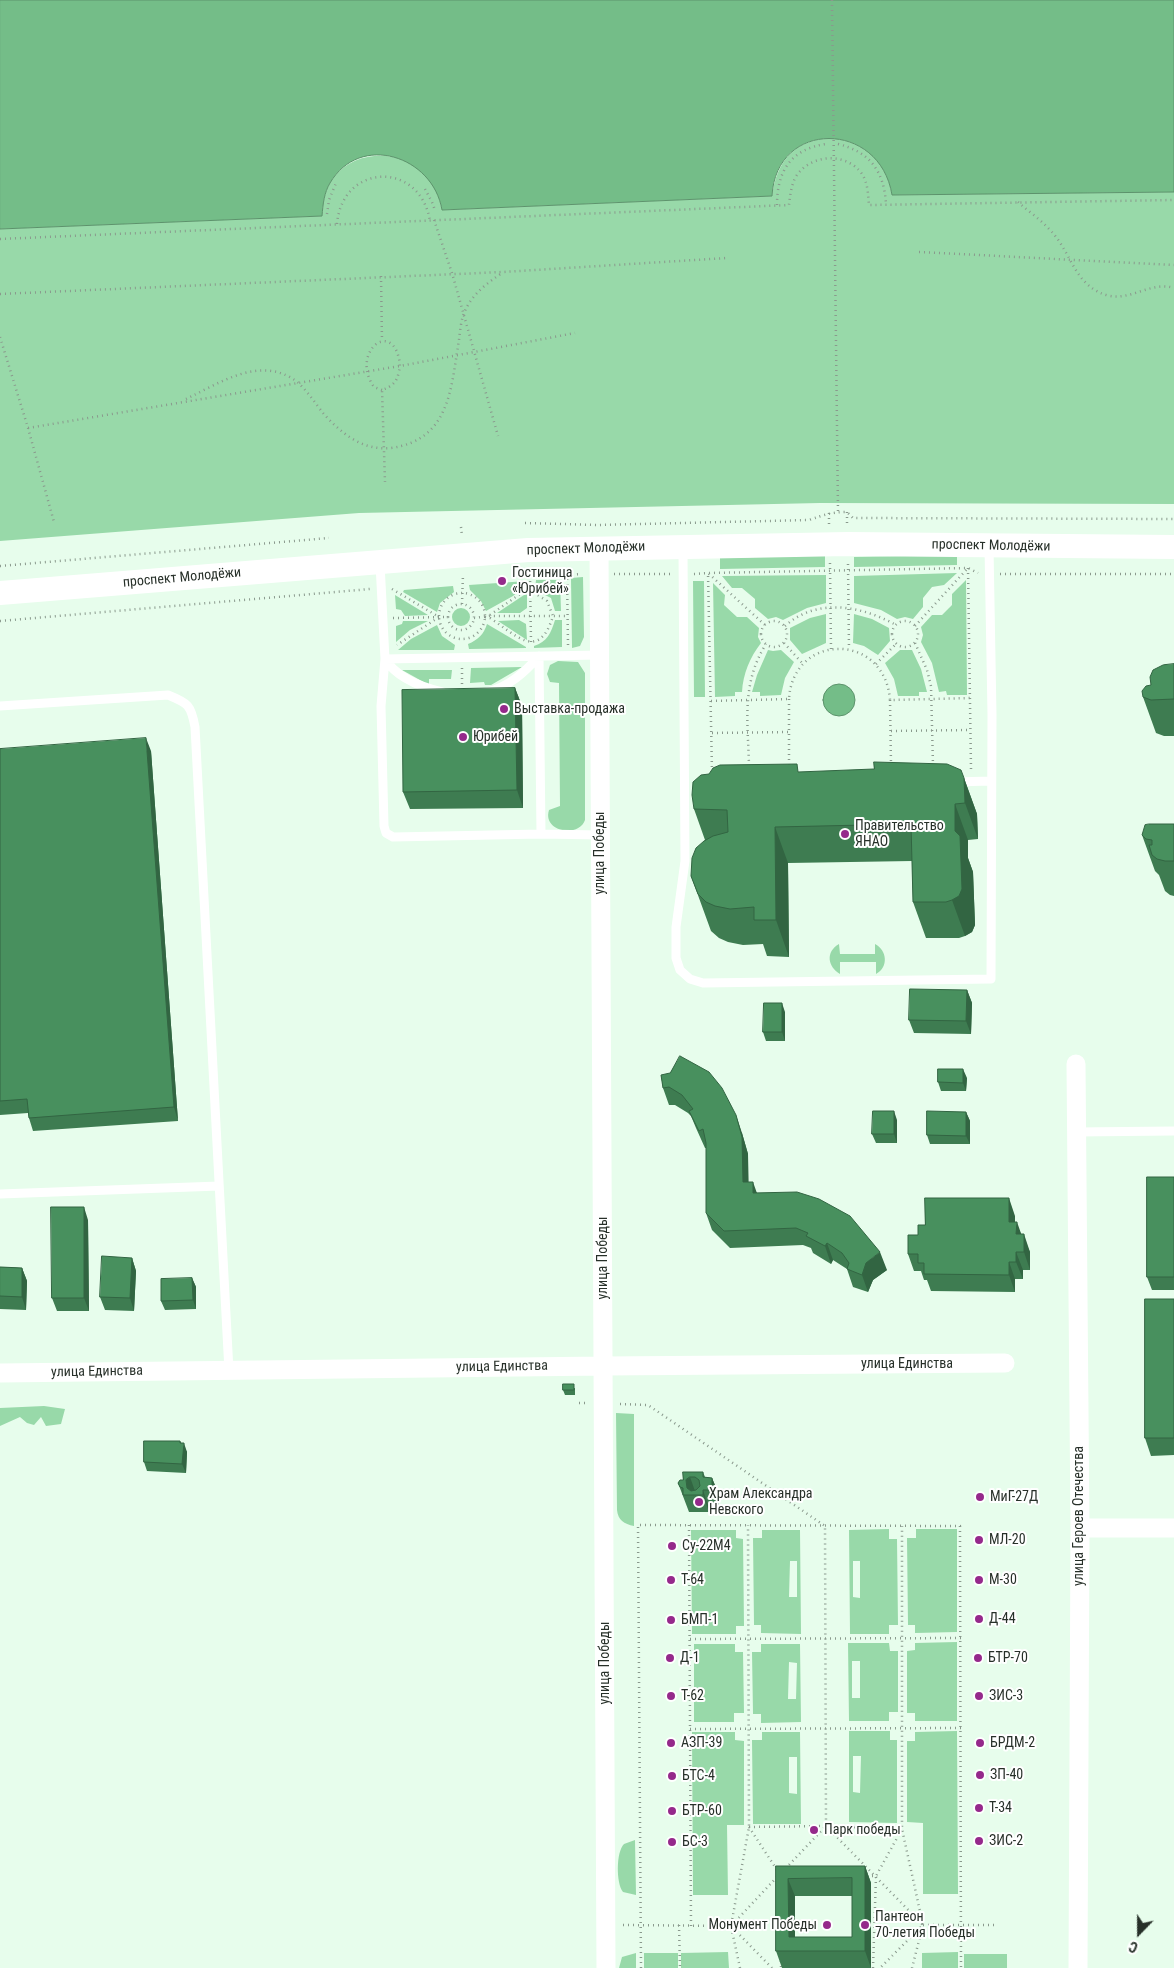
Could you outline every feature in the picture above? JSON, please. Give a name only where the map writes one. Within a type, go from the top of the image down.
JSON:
[{"type":"street","name":"проспект Молодёжи","points":[[0,593],[528,550],[848,544],[1174,547]]},
{"type":"street","name":"улица Победы","points":[[598,548],[606,1968]]},
{"type":"street","name":"улица Героев Отечества","points":[[1076,1064],[1080,1528],[1078,1968]]},
{"type":"street","name":"улица Единства","points":[[0,1373],[1005,1363]]},
{"type":"street","points":[[1080,1528],[1174,1528]]},
{"type":"lane","points":[[683,546],[685,861],[676,935],[676,958],[680,970],[690,979],[703,983],[991,978],[992,715],[989,546]]},
{"type":"lane","points":[[380,561],[385,660],[381,706],[384,826],[386,833],[393,838],[541,834],[600,835]]},
{"type":"lane","points":[[385,660],[599,655]]},
{"type":"lane","points":[[478,694],[491,691],[516,679],[539,656]]},
{"type":"lane","points":[[539,656],[541,834]]},
{"type":"lane","points":[[385,660],[400,675],[428,688],[449,693]]},
{"type":"lane","points":[[0,706],[168,695],[181,700],[192,709],[196,736],[229,1371]]},
{"type":"lane","points":[[941,782],[991,781]]},
{"type":"lane","points":[[684,788],[694,788]]},
{"type":"lane","points":[[1076,1132],[1174,1131]]},
{"type":"lane","points":[[0,1194],[219,1186]]},
{"type":"path","points":[[832,0],[838,512]]},
{"type":"path","points":[[778,205],[779,180],[789,162],[800,152],[826,144]]},
{"type":"path","points":[[838,144],[859,151],[873,163],[882,184],[886,204]]},
{"type":"path","points":[[0,238],[790,205],[792,187],[800,171],[815,161],[833,158],[849,163],[862,175],[868,192],[869,205],[1017,201],[1174,200]]},
{"type":"path","points":[[338,224],[341,204],[346,195],[362,182],[382,176],[402,180],[411,185],[424,201],[430,221]]},
{"type":"path","points":[[327,214],[329,200],[336,183]]},
{"type":"path","points":[[425,189],[435,211]]},
{"type":"path","points":[[1017,201],[1051,230],[1070,260],[1074,270],[1092,289],[1111,296],[1128,295],[1148,288],[1168,286],[1174,288]]},
{"type":"path","points":[[434,220],[452,273],[498,436]]},
{"type":"path","points":[[919,252],[1174,264]]},
{"type":"path","points":[[0,294],[504,272],[727,258]]},
{"type":"path","points":[[182,401],[230,377],[251,371],[267,370],[284,374],[297,382],[344,434],[360,444],[384,448],[411,443],[424,436],[436,423],[445,407],[452,387],[463,315],[481,288],[504,272]]},
{"type":"path","points":[[381,276],[382,341]]},
{"type":"path","points":[[28,428],[366,372],[575,333]]},
{"type":"path","points":[[0,337],[54,522]]},
{"type":"path","points":[[382,341],[389,342],[395,347],[400,366],[397,379],[391,387],[382,390],[374,387],[366,372],[366,361],[371,348],[375,343],[382,341]]},
{"type":"path","points":[[382,390],[385,482]]},
{"type":"path","points":[[525,523],[598,525],[809,520],[829,512],[847,512],[853,518],[1173,519]]},
{"type":"path","points":[[0,566],[329,538]]},
{"type":"path","points":[[830,555],[831,649]]},
{"type":"path","points":[[848,562],[849,649]]},
{"type":"path","points":[[568,651],[567,575],[968,568]]},
{"type":"path","points":[[915,626],[968,568]]},
{"type":"path","points":[[962,769],[971,769],[968,568]]},
{"type":"path","points":[[708,573],[765,625]]},
{"type":"path","points":[[708,573],[712,773]]},
{"type":"path","points":[[1008,574],[1174,574]]},
{"type":"path","points":[[530,576],[531,643]]},
{"type":"path","points":[[0,621],[381,588],[390,588],[438,617]]},
{"type":"path","points":[[530,589],[547,601],[553,616],[546,633],[531,643]]},
{"type":"path","points":[[489,616],[530,589]]},
{"type":"path","points":[[462,593],[478,600],[482,605],[485,617],[479,632],[462,639],[456,639],[446,633],[438,617],[446,600],[450,596],[462,593]]},
{"type":"path","points":[[448,617],[454,607],[462,604],[469,607],[474,618]]},
{"type":"path","points":[[784,626],[804,614],[831,607],[848,608],[871,613],[896,625]]},
{"type":"path","points":[[474,618],[489,616],[568,616]]},
{"type":"path","points":[[393,648],[419,628],[438,617]]},
{"type":"path","points":[[392,618],[448,617]]},
{"type":"path","points":[[448,617],[454,628],[463,630],[470,626],[474,618]]},
{"type":"path","points":[[485,617],[531,643]]},
{"type":"path","points":[[765,625],[778,622],[784,626],[787,634],[784,643]]},
{"type":"path","points":[[896,644],[892,632],[896,625],[904,622],[915,626],[918,634],[915,643],[927,670],[931,686],[933,770]]},
{"type":"path","points":[[765,625],[762,637],[766,644],[773,647],[784,643]]},
{"type":"path","points":[[784,643],[803,664]]},
{"type":"path","points":[[896,644],[904,647],[915,643]]},
{"type":"path","points":[[749,773],[747,700],[750,677],[755,662],[766,644]]},
{"type":"path","points":[[876,664],[896,644]]},
{"type":"path","points":[[789,772],[789,699],[791,684],[803,664],[816,654],[831,649],[849,649],[862,654],[876,664],[888,683],[891,770]]},
{"type":"path","points":[[462,676],[462,684]]},
{"type":"path","points":[[890,700],[970,698]]},
{"type":"path","points":[[711,701],[789,699]]},
{"type":"path","points":[[891,731],[971,730]]},
{"type":"path","points":[[712,733],[789,732]]},
{"type":"path","points":[[579,1403],[648,1405],[825,1526]]},
{"type":"path","points":[[689,1525],[691,1926]]},
{"type":"path","points":[[641,1968],[638,1526],[689,1525],[960,1526],[961,1968]]},
{"type":"path","points":[[740,1968],[731,1926],[749,1827],[748,1526]]},
{"type":"path","points":[[731,1926],[826,1826],[825,1526]]},
{"type":"path","points":[[902,1526],[902,1829],[924,1925],[912,1968]]},
{"type":"path","points":[[690,1639],[960,1638]]},
{"type":"path","points":[[690,1729],[825,1727],[961,1728]]},
{"type":"path","points":[[749,1827],[826,1826],[902,1829]]},
{"type":"path","points":[[826,1826],[924,1925]]},
{"type":"path","points":[[749,1827],[780,1874],[780,1884]]},
{"type":"path","points":[[874,1968],[876,1876],[902,1829]]},
{"type":"path","points":[[866,1876],[876,1876]]},
{"type":"path","points":[[624,1925],[731,1926],[772,1968]]},
{"type":"path","points":[[679,1925],[680,1968]]},
{"type":"path","points":[[880,1968],[924,1925],[996,1925]]},
{"type":"path","points":[[781,1959],[781,1968]]},
{"type":"shaded area","points":[[0,0],[1174,0],[1174,192],[892,195],[884,170],[869,153],[850,142],[829,138],[809,142],[791,153],[778,171],[772,196],[442,210],[436,191],[425,176],[411,164],[394,157],[376,155],[359,158],[343,167],[328,187],[322,216],[0,229]]},
{"type":"shaded area","points":[[833,138],[856,145],[873,156],[885,173],[892,195],[1174,192],[1174,504],[820,503],[359,513],[0,541],[0,229],[321,216],[326,191],[339,172],[350,163],[363,158],[377,156],[404,160],[427,176],[433,184],[442,210],[772,196],[778,172],[790,154],[808,142]]},
{"type":"shaded area","points":[[825,555],[825,567],[720,569],[720,558]]},
{"type":"shaded area","points":[[957,555],[957,565],[854,567],[854,557]]},
{"type":"shaded area","points":[[957,573],[944,585],[932,587],[923,598],[923,607],[913,619],[905,617],[897,619],[881,610],[854,603],[854,576]]},
{"type":"shaded area","points":[[826,575],[826,603],[807,608],[783,620],[776,617],[768,619],[755,608],[755,599],[742,588],[732,588],[722,576]]},
{"type":"shaded area","points":[[583,577],[584,637],[580,646],[572,648],[571,578]]},
{"type":"shaded area","points":[[536,580],[560,580],[561,611],[555,611],[551,598],[535,590]]},
{"type":"shaded area","points":[[966,580],[967,695],[947,695],[946,691],[939,692],[932,663],[921,642],[923,635],[921,627],[932,615],[942,615],[952,605],[952,594]]},
{"type":"shaded area","points":[[527,581],[527,584],[513,596],[486,611],[481,601],[470,590],[469,585]]},
{"type":"shaded area","points":[[693,581],[704,581],[705,697],[694,697]]},
{"type":"shaded area","points":[[713,583],[725,595],[724,605],[737,617],[747,617],[759,628],[758,637],[761,643],[748,666],[742,692],[735,692],[735,696],[715,697]]},
{"type":"shaded area","points":[[453,586],[454,592],[440,603],[437,612],[403,592],[404,590]]},
{"type":"shaded area","points":[[527,593],[527,608],[520,613],[497,613]]},
{"type":"shaded area","points":[[395,595],[428,615],[405,616],[401,610],[396,609]]},
{"type":"shaded area","points":[[461,608],[467,611],[470,617],[467,623],[461,626],[455,623],[452,617],[455,611]]},
{"type":"shaded area","points":[[826,614],[826,643],[802,654],[790,640],[790,628],[810,618]]},
{"type":"shaded area","points":[[854,614],[872,619],[889,628],[890,641],[878,655],[864,646],[853,643]]},
{"type":"shaded area","points":[[519,620],[526,624],[527,640],[498,621]]},
{"type":"shaded area","points":[[555,620],[562,620],[562,647],[534,648],[534,646],[548,636]]},
{"type":"shaded area","points":[[403,621],[428,621],[410,630],[396,642],[396,626],[402,624]]},
{"type":"shaded area","points":[[487,624],[526,648],[469,649],[468,644],[480,636]]},
{"type":"shaded area","points":[[437,625],[442,636],[455,645],[454,650],[398,650],[411,639]]},
{"type":"shaded area","points":[[768,650],[781,650],[794,662],[785,678],[781,695],[760,696],[760,692],[752,692]]},
{"type":"shaded area","points":[[900,650],[912,650],[921,669],[927,692],[919,692],[919,696],[898,696],[894,679],[885,663]]},
{"type":"shaded area","points":[[558,661],[578,662],[585,673],[585,820],[581,826],[569,831],[556,828],[548,817],[549,810],[560,806],[559,683],[550,682],[547,674],[550,665]]},
{"type":"shaded area","points":[[522,667],[491,685],[485,685],[484,682],[470,683],[471,668]]},
{"type":"shaded area","points":[[402,670],[452,670],[451,679],[429,679],[429,685]]},
{"type":"shaded area","points":[[839,684],[845,685],[850,689],[854,694],[854,706],[850,711],[845,715],[839,716],[833,715],[828,711],[824,706],[823,700],[824,694],[828,689],[833,685]]},
{"type":"shaded area","points":[[839,944],[840,954],[875,954],[875,944],[882,950],[885,963],[876,974],[876,962],[840,962],[840,974],[831,964],[830,959],[832,951]]},
{"type":"shaded area","points":[[44,1406],[65,1409],[61,1424],[46,1426],[41,1417],[34,1425],[27,1423],[20,1417],[0,1426],[0,1408]]},
{"type":"shaded area","points":[[616,1413],[634,1414],[634,1526],[622,1521],[617,1510]]},
{"type":"shaded area","points":[[889,1529],[889,1539],[897,1539],[898,1625],[889,1625],[889,1634],[850,1634],[849,1530]],"holes":[[[853,1561],[860,1561],[860,1598],[853,1597]]]},
{"type":"shaded area","points":[[916,1529],[957,1529],[957,1632],[915,1633],[915,1625],[908,1625],[907,1538],[916,1538]]},
{"type":"shaded area","points":[[691,1530],[736,1530],[736,1538],[743,1539],[744,1626],[736,1626],[736,1634],[692,1634]]},
{"type":"shaded area","points":[[762,1530],[800,1530],[801,1634],[761,1633],[761,1625],[754,1625],[753,1538],[762,1538]],"holes":[[[790,1561],[797,1561],[797,1597],[789,1597]]]},
{"type":"shaded area","points":[[957,1642],[957,1721],[915,1721],[915,1713],[907,1713],[907,1651],[915,1650],[915,1643]]},
{"type":"shaded area","points":[[848,1643],[889,1643],[890,1651],[898,1651],[898,1712],[889,1712],[889,1721],[849,1721]],"holes":[[[852,1661],[860,1661],[860,1698],[852,1698]]]},
{"type":"shaded area","points":[[694,1644],[735,1644],[735,1652],[743,1652],[744,1713],[734,1713],[734,1722],[694,1722]]},
{"type":"shaded area","points":[[761,1644],[800,1644],[801,1722],[761,1723],[761,1714],[753,1714],[752,1652],[761,1652]],"holes":[[[789,1662],[797,1663],[796,1699],[788,1699]]]},
{"type":"shaded area","points":[[849,1731],[890,1731],[890,1740],[897,1740],[897,1823],[849,1822]],"holes":[[[853,1756],[861,1756],[860,1793],[853,1792]]]},
{"type":"shaded area","points":[[957,1731],[958,1894],[923,1894],[923,1823],[907,1822],[907,1741],[915,1741],[915,1732]]},
{"type":"shaded area","points":[[692,1732],[735,1732],[735,1740],[744,1741],[744,1825],[727,1825],[728,1895],[693,1895]]},
{"type":"shaded area","points":[[762,1732],[800,1732],[801,1824],[753,1824],[752,1740],[762,1740]],"holes":[[[789,1757],[797,1757],[797,1794],[789,1793]]]},
{"type":"shaded area","points":[[635,1840],[636,1895],[623,1892],[619,1882],[618,1868],[621,1848],[624,1844]]},
{"type":"shaded area","points":[[728,1952],[729,1968],[681,1968],[681,1953]]},
{"type":"shaded area","points":[[958,1952],[958,1968],[922,1968],[922,1953]]},
{"type":"shaded area","points":[[636,1953],[636,1968],[619,1968],[622,1957]]},
{"type":"shaded area","points":[[644,1953],[678,1953],[678,1968],[644,1968]]},
{"type":"shaded area","points":[[964,1954],[1007,1954],[1007,1968],[964,1968]]},
{"type":"building","points":[[1174,664],[1174,699],[1151,700],[1143,697],[1142,691],[1146,686],[1151,685],[1150,677],[1153,670],[1163,665]]},
{"type":"building","points":[[515,688],[517,790],[403,792],[402,690]]},
{"type":"building","points":[[146,738],[174,1107],[29,1118],[27,1099],[0,1101],[0,749]]},
{"type":"building","points":[[874,762],[947,764],[961,770],[964,778],[965,803],[955,804],[955,831],[960,836],[962,889],[959,896],[946,902],[913,902],[911,824],[775,827],[776,920],[754,920],[754,907],[730,909],[715,906],[706,902],[698,894],[691,876],[692,858],[696,848],[713,836],[728,832],[727,810],[694,809],[693,782],[701,775],[709,774],[713,768],[720,765],[797,764],[798,772],[874,769]]},
{"type":"building","points":[[1174,824],[1174,861],[1157,859],[1152,855],[1149,845],[1152,845],[1152,840],[1146,839],[1142,835],[1145,825]]},
{"type":"building","points":[[910,989],[967,990],[966,1021],[909,1020]]},
{"type":"building","points":[[764,1003],[782,1003],[782,1032],[763,1032]]},
{"type":"building","points":[[680,1056],[709,1072],[722,1088],[736,1115],[742,1137],[743,1182],[753,1182],[753,1193],[797,1192],[819,1199],[850,1216],[880,1252],[866,1263],[862,1275],[847,1269],[849,1263],[842,1253],[827,1243],[825,1246],[806,1236],[808,1233],[796,1228],[724,1231],[706,1213],[706,1143],[703,1129],[699,1131],[689,1111],[693,1109],[682,1095],[669,1087],[663,1088],[661,1075],[670,1073]]},
{"type":"building","points":[[938,1069],[963,1069],[963,1083],[938,1082]]},
{"type":"building","points":[[873,1111],[894,1111],[894,1134],[872,1134]]},
{"type":"building","points":[[927,1111],[966,1112],[966,1136],[927,1135]]},
{"type":"building","points":[[1147,1177],[1174,1177],[1174,1277],[1147,1277]]},
{"type":"building","points":[[925,1198],[1009,1198],[1009,1222],[1017,1222],[1016,1234],[1024,1234],[1024,1252],[1016,1252],[1016,1262],[1009,1262],[1009,1275],[924,1274],[924,1263],[918,1263],[918,1254],[908,1254],[908,1235],[918,1235],[918,1225],[925,1225]]},
{"type":"building","points":[[51,1207],[84,1207],[84,1298],[52,1298]]},
{"type":"building","points":[[102,1256],[132,1258],[130,1298],[100,1297]]},
{"type":"building","points":[[0,1267],[22,1268],[22,1297],[0,1296]]},
{"type":"building","points":[[192,1278],[193,1300],[161,1301],[161,1279]]},
{"type":"building","points":[[1145,1299],[1174,1299],[1174,1438],[1145,1438]]},
{"type":"building","points":[[563,1384],[574,1384],[574,1390],[563,1390]]},
{"type":"building","points":[[144,1441],[180,1441],[180,1443],[184,1443],[182,1464],[144,1462]]},
{"type":"building","points":[[683,1472],[703,1472],[703,1477],[712,1478],[712,1490],[703,1490],[703,1495],[683,1495],[683,1488],[678,1483],[680,1480],[683,1480]],"holes":[[[690,1477],[695,1477],[699,1480],[700,1486],[696,1490],[691,1491],[687,1488],[686,1480]]]},
{"type":"building","points":[[776,1866],[865,1866],[865,1951],[776,1951]],"holes":[[[852,1878],[852,1937],[789,1937],[788,1879]]]},
{"type":"place","name":"Гостиница «Юрибей»","points":[[502,581]]},
{"type":"place","name":"Выставка-продажа","points":[[504,709]]},
{"type":"place","name":"Юрибей","points":[[463,737]]},
{"type":"place","name":"Правительство ЯНАО","points":[[845,834]]},
{"type":"place","name":"МиГ-27Д","points":[[980,1497]]},
{"type":"place","name":"Храм Александра Невского","points":[[699,1502]]},
{"type":"place","name":"МЛ-20","points":[[979,1540]]},
{"type":"place","name":"Су-22М4","points":[[672,1546]]},
{"type":"place","name":"Т-64","points":[[671,1580]]},
{"type":"place","name":"М-30","points":[[979,1580]]},
{"type":"place","name":"Д-44","points":[[979,1619]]},
{"type":"place","name":"БМП-1","points":[[671,1620]]},
{"type":"place","name":"Д-1","points":[[670,1658]]},
{"type":"place","name":"БТР-70","points":[[978,1658]]},
{"type":"place","name":"Т-62","points":[[671,1696]]},
{"type":"place","name":"ЗИС-3","points":[[979,1696]]},
{"type":"place","name":"АЗП-39","points":[[671,1743]]},
{"type":"place","name":"БРДМ-2","points":[[980,1743]]},
{"type":"place","name":"ЗП-40","points":[[980,1775]]},
{"type":"place","name":"БТС-4","points":[[672,1776]]},
{"type":"place","name":"Т-34","points":[[979,1808]]},
{"type":"place","name":"БТР-60","points":[[672,1811]]},
{"type":"place","name":"Парк победы","points":[[814,1830]]},
{"type":"place","name":"ЗИС-2","points":[[979,1841]]},
{"type":"place","name":"БС-3","points":[[672,1842]]},
{"type":"place","name":"Монумент Победы","points":[[827,1925]]},
{"type":"place","name":"Пантеон 70-летия Победы","points":[[865,1925]]}]
